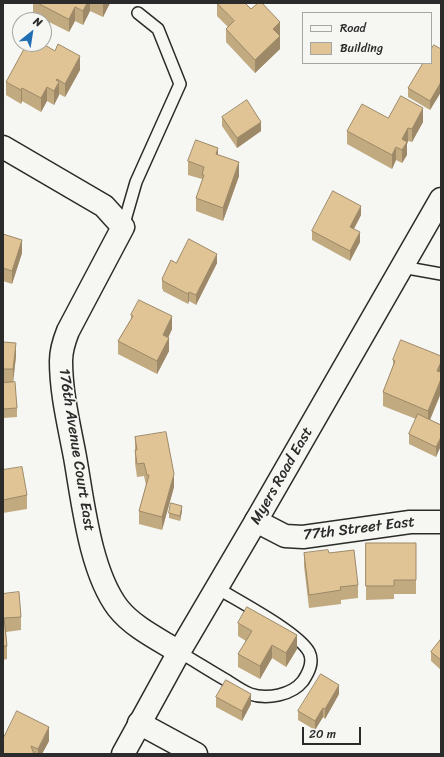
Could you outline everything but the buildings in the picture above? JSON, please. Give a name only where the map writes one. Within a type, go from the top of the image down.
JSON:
[{"type":"street","points":[[3,147],[104,206],[123,227]]},
{"type":"street","name":"Myers Road East","points":[[123,754],[179,652],[441,199]]},
{"type":"street","name":"176th Avenue Court East","points":[[123,227],[68,331],[64,342],[61,360],[62,389],[93,554],[106,589],[117,607],[126,617],[179,652]]},
{"type":"street","name":"77th Street East","points":[[256,521],[284,536],[303,537],[410,522],[441,522]]},
{"type":"street","points":[[139,723],[196,754]]},
{"type":"lane","points":[[123,227],[136,182],[180,84],[158,29],[138,13]]},
{"type":"lane","points":[[402,267],[441,274]]},
{"type":"lane","points":[[179,652],[250,694],[272,697],[288,692],[302,682],[310,670],[312,663],[310,653],[302,643],[275,623],[217,588]]}]
